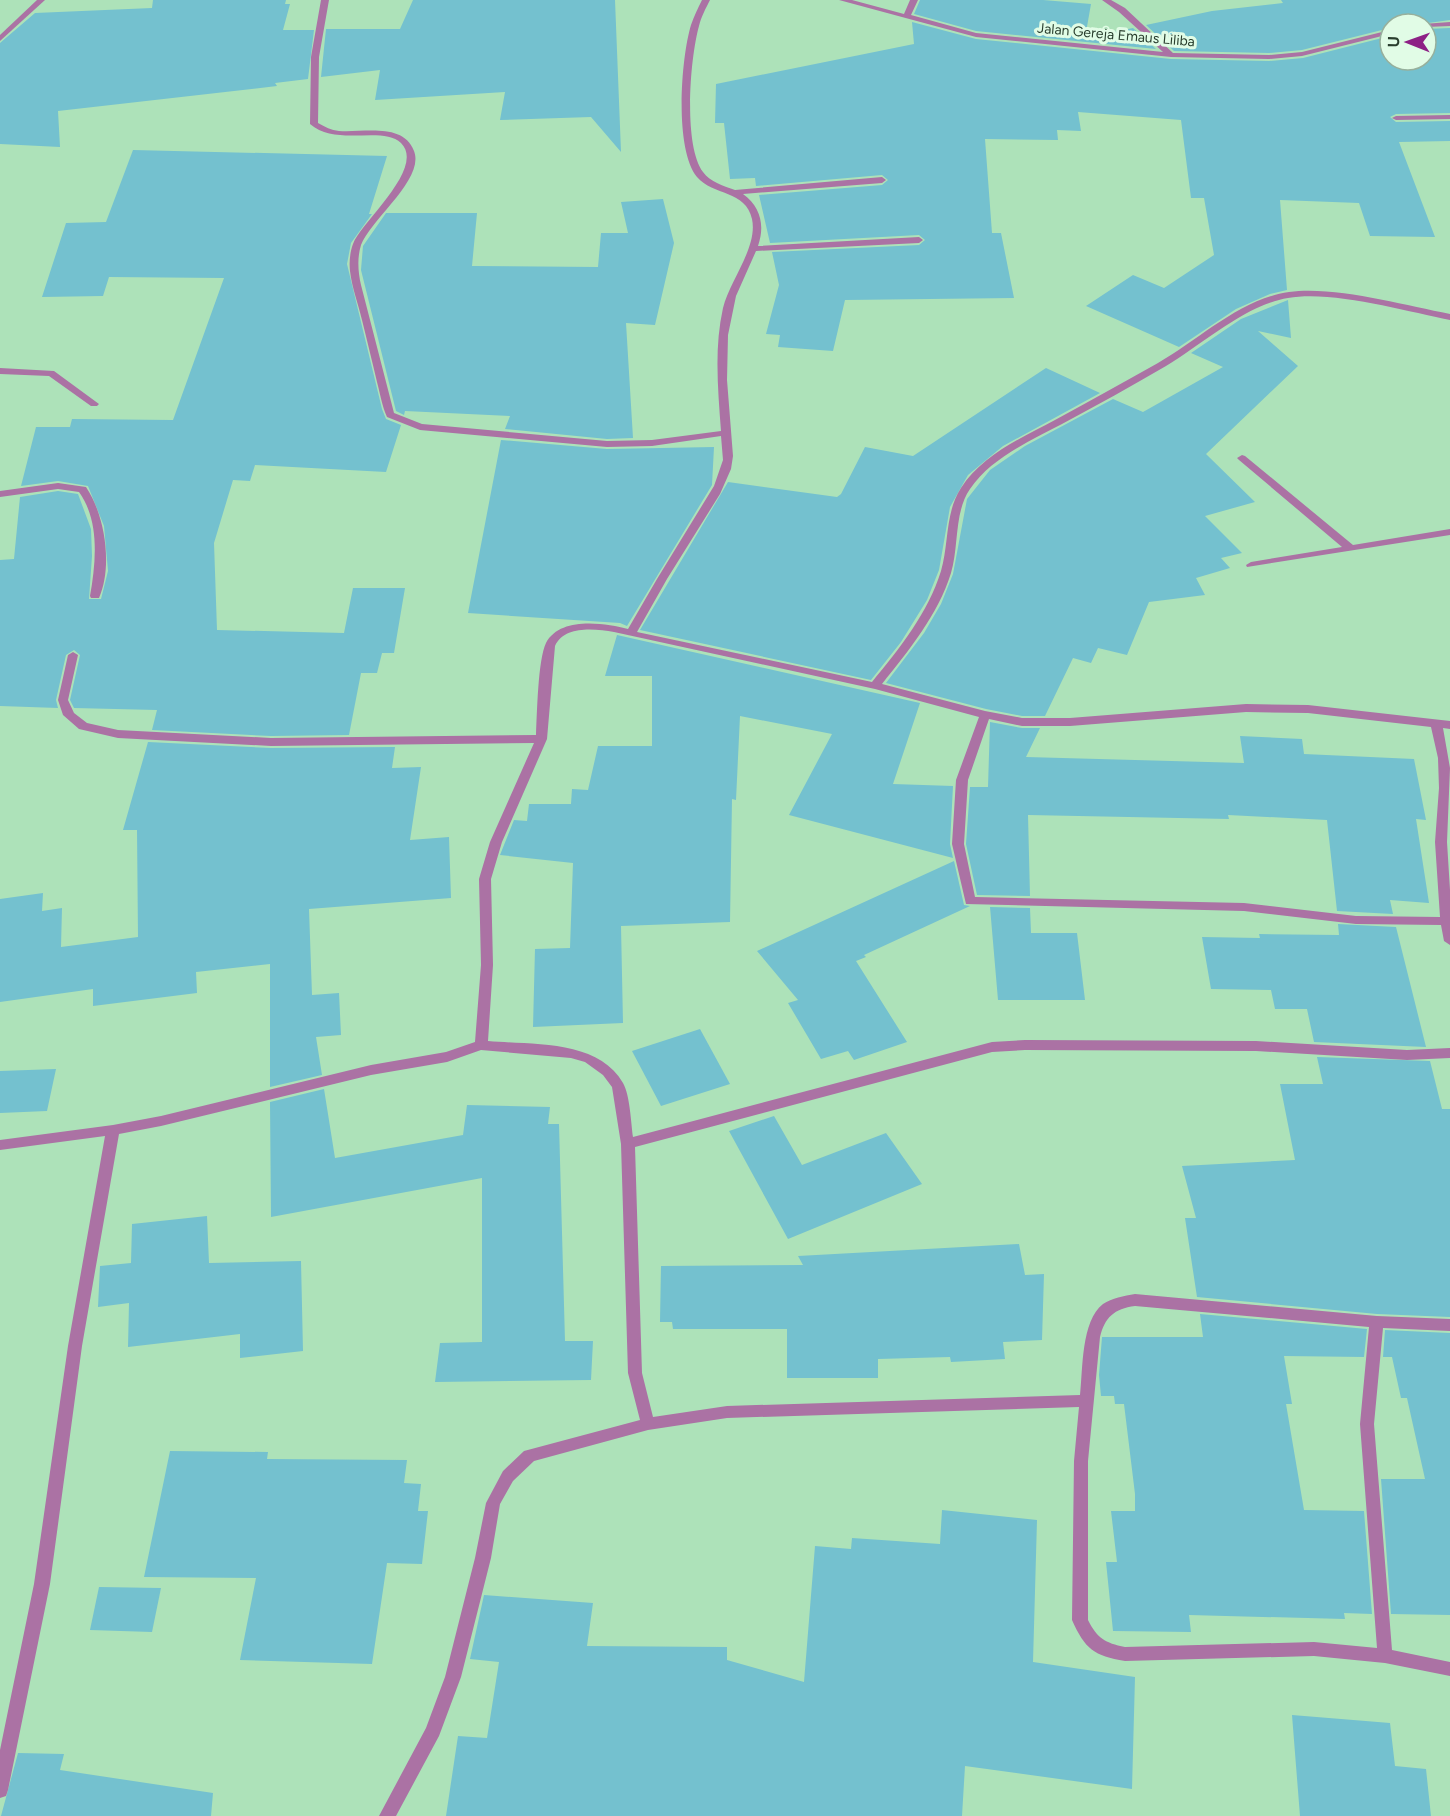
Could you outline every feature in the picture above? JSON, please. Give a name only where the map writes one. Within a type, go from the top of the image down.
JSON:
[{"type":"street","points":[[0,39],[41,0]]},
{"type":"street","points":[[324,0],[315,57],[314,124],[329,133],[340,135],[397,137],[406,143],[411,153],[409,168],[401,186],[372,220],[359,240],[355,253],[354,268],[390,415],[420,427],[607,444],[652,443],[725,433]]},
{"type":"street","points":[[706,0],[694,26],[688,53],[686,87],[690,157],[702,177],[712,184],[738,192],[882,180]]},
{"type":"street","name":"Jalan Gereja Emaus Liliba","points":[[843,0],[976,35],[1171,55],[1269,57],[1302,54],[1378,35]]},
{"type":"street","points":[[906,16],[914,0]]},
{"type":"street","points":[[1106,0],[1130,16],[1171,55]]},
{"type":"street","points":[[1396,118],[1450,117]]},
{"type":"street","points":[[631,634],[717,489],[728,460],[722,380],[728,306],[751,249],[758,222],[752,207],[738,192]]},
{"type":"street","points":[[751,249],[919,240]]},
{"type":"street","points":[[875,686],[911,641],[931,609],[946,571],[960,502],[965,489],[986,467],[1017,444],[1172,358],[1257,306],[1282,297],[1324,296],[1450,317]]},
{"type":"street","points":[[0,370],[51,373],[94,404]]},
{"type":"street","points":[[1242,458],[1350,548]]},
{"type":"street","points":[[0,494],[58,486],[82,489],[95,510],[101,570],[95,596]]},
{"type":"street","points":[[1251,565],[1450,532]]},
{"type":"street","points":[[482,1045],[487,965],[485,879],[496,842],[541,739],[548,653],[551,642],[557,636],[574,629],[621,629],[631,634],[875,686],[985,715],[1022,722],[1070,722],[1246,708],[1308,709],[1450,725]]},
{"type":"street","points":[[73,655],[63,700],[69,715],[83,726],[118,734],[271,742],[541,739]]},
{"type":"street","points":[[985,715],[962,780],[958,844],[970,901],[1244,907],[1356,920],[1446,921]]},
{"type":"street","points":[[1436,723],[1444,758],[1445,789],[1441,842],[1446,921],[1450,941]]},
{"type":"street","points":[[0,1145],[113,1130],[371,1070],[447,1057],[482,1045],[571,1053],[590,1059],[608,1072],[618,1086],[627,1144],[635,1373],[648,1424]]},
{"type":"street","points":[[627,1144],[992,1047],[1025,1045],[1244,1046],[1407,1055],[1450,1053]]},
{"type":"street","points":[[0,1790],[42,1584],[75,1346],[113,1130]]},
{"type":"street","points":[[1450,1324],[1377,1322],[1135,1300],[1119,1302],[1105,1309],[1096,1320],[1081,1461],[1080,1620],[1089,1638],[1098,1649],[1125,1654],[1161,1655],[1314,1649],[1385,1656],[1450,1669]]},
{"type":"street","points":[[1377,1322],[1367,1424],[1385,1656]]},
{"type":"street","points":[[387,1816],[433,1731],[453,1677],[483,1558],[493,1503],[508,1476],[529,1456],[648,1424],[727,1412],[1087,1401]]},
{"type":"building","points":[[153,0],[286,0],[285,4],[290,4],[283,30],[314,30],[308,79],[275,83],[277,86],[58,111],[60,147],[0,144],[0,43],[35,13],[152,8]]},
{"type":"building","points":[[413,0],[615,0],[621,152],[591,117],[500,120],[505,92],[375,100],[380,70],[321,77],[326,29],[400,29]]},
{"type":"building","points":[[920,0],[1043,0],[1091,4],[1085,38],[1133,28],[1156,49],[976,31],[914,14]]},
{"type":"building","points":[[1281,0],[1450,0],[1450,20],[1438,22],[1438,12],[1378,12],[1378,31],[1302,50],[1269,53],[1174,51],[1146,25],[1212,11],[1283,3]]},
{"type":"building","points":[[912,22],[976,39],[1171,59],[1269,61],[1303,58],[1378,39],[1378,72],[1438,72],[1438,28],[1450,28],[1450,113],[1396,114],[1390,117],[1396,122],[1450,121],[1450,141],[1399,142],[1435,237],[1370,236],[1359,203],[1280,200],[1287,290],[1270,294],[1236,309],[1179,347],[1086,306],[1133,275],[1164,288],[1214,255],[1204,198],[1191,198],[1181,120],[1078,112],[1081,131],[1057,130],[1058,140],[985,139],[992,233],[1001,233],[1014,298],[845,300],[833,351],[778,347],[780,335],[766,334],[779,285],[772,252],[919,245],[925,240],[919,235],[770,243],[759,195],[882,185],[888,180],[882,175],[756,186],[755,178],[730,179],[724,123],[715,123],[716,84],[914,44]]},
{"type":"building","points":[[133,150],[387,156],[369,214],[372,214],[351,243],[347,264],[382,409],[386,419],[401,425],[386,472],[255,465],[250,481],[233,480],[214,543],[217,630],[344,633],[353,588],[405,588],[394,653],[382,653],[377,673],[361,673],[349,735],[271,736],[152,730],[157,710],[74,708],[70,700],[80,655],[74,650],[66,655],[56,700],[58,708],[0,706],[0,560],[14,559],[20,497],[58,491],[78,494],[91,529],[89,599],[101,599],[108,571],[104,526],[88,486],[58,481],[21,486],[36,427],[70,427],[72,419],[173,420],[224,278],[109,277],[103,296],[42,297],[66,223],[106,222]]},
{"type":"building","points":[[663,199],[674,243],[655,325],[626,323],[633,438],[607,439],[505,429],[510,416],[405,411],[404,415],[396,411],[361,270],[363,246],[386,213],[477,213],[472,266],[598,267],[601,233],[628,233],[621,202]]},
{"type":"building","points":[[1288,300],[1291,338],[1258,331],[1298,366],[1206,454],[1255,502],[1205,516],[1242,553],[1221,558],[1230,568],[1196,578],[1205,595],[1149,602],[1127,655],[1098,648],[1091,663],[1073,658],[1045,716],[1022,716],[986,709],[886,683],[924,633],[941,604],[953,574],[967,499],[990,470],[1025,446],[1113,399],[1143,412],[1223,367],[1191,353],[1241,319]]},
{"type":"building","points":[[1046,368],[1100,393],[1003,446],[968,475],[950,507],[939,570],[927,600],[901,642],[871,680],[640,630],[728,482],[837,497],[841,494],[865,447],[913,456]]},
{"type":"building","points":[[501,440],[607,449],[714,447],[712,485],[627,626],[620,623],[468,613]]},
{"type":"building","points":[[617,635],[920,703],[893,784],[953,786],[950,844],[953,858],[789,815],[832,734],[740,716],[736,800],[732,799],[730,922],[621,926],[623,1023],[533,1027],[535,949],[570,948],[573,863],[500,855],[514,820],[527,821],[529,804],[571,804],[572,789],[588,790],[598,746],[652,746],[652,676],[605,676]]},
{"type":"building","points":[[990,722],[1022,728],[1040,728],[1026,757],[1244,763],[1240,736],[1302,739],[1304,754],[1414,759],[1426,820],[1416,819],[1429,903],[1390,900],[1393,914],[1337,911],[1327,820],[1228,815],[1229,819],[1028,815],[1030,896],[977,895],[966,844],[970,787],[988,787]]},
{"type":"building","points":[[148,742],[271,748],[395,747],[392,768],[421,767],[410,840],[449,837],[451,898],[309,909],[312,995],[339,993],[341,1035],[316,1037],[322,1075],[270,1087],[270,964],[196,972],[197,993],[93,1006],[93,989],[0,1002],[0,899],[43,893],[42,911],[62,908],[61,947],[138,937],[137,830],[123,830]]},
{"type":"building","points":[[954,861],[964,905],[970,906],[864,955],[866,957],[856,961],[907,1042],[854,1060],[848,1051],[821,1059],[788,1003],[798,1000],[757,951]]},
{"type":"building","points":[[990,907],[1030,908],[1031,933],[1077,933],[1085,1000],[998,1000]]},
{"type":"building","points":[[1338,924],[1396,927],[1426,1047],[1314,1042],[1307,1009],[1275,1009],[1271,990],[1211,989],[1202,937],[1260,938],[1259,934],[1339,935]]},
{"type":"building","points":[[700,1029],[730,1084],[661,1106],[632,1051]]},
{"type":"building","points":[[1317,1057],[1430,1061],[1442,1109],[1450,1109],[1450,1317],[1377,1314],[1197,1297],[1185,1218],[1196,1218],[1182,1166],[1295,1160],[1280,1084],[1323,1084]]},
{"type":"building","points":[[56,1069],[47,1111],[0,1113],[0,1071]]},
{"type":"building","points":[[324,1089],[335,1158],[463,1135],[467,1105],[550,1107],[548,1124],[559,1124],[565,1341],[593,1341],[591,1380],[435,1382],[440,1343],[482,1342],[482,1178],[271,1217],[270,1102]]},
{"type":"building","points":[[774,1116],[802,1165],[886,1133],[922,1184],[788,1239],[729,1131]]},
{"type":"building","points":[[207,1216],[209,1263],[301,1261],[303,1351],[240,1358],[240,1334],[128,1347],[129,1303],[98,1307],[100,1266],[131,1263],[132,1224]]},
{"type":"building","points":[[1019,1244],[1025,1275],[1044,1274],[1042,1340],[1003,1342],[1005,1359],[951,1362],[950,1357],[878,1359],[878,1378],[787,1378],[787,1329],[673,1329],[672,1322],[660,1322],[661,1266],[803,1265],[798,1256]]},
{"type":"building","points":[[1200,1314],[1367,1329],[1364,1357],[1284,1356],[1292,1404],[1286,1404],[1304,1510],[1364,1511],[1372,1614],[1344,1613],[1345,1619],[1189,1615],[1191,1632],[1113,1631],[1106,1562],[1117,1562],[1111,1511],[1135,1511],[1135,1494],[1124,1404],[1115,1404],[1114,1396],[1101,1396],[1099,1375],[1102,1337],[1203,1337]]},
{"type":"building","points":[[1385,1330],[1450,1333],[1450,1615],[1391,1614],[1381,1479],[1425,1479],[1407,1398],[1401,1398],[1392,1357],[1383,1357]]},
{"type":"building","points":[[170,1451],[268,1452],[267,1459],[407,1460],[404,1483],[421,1484],[418,1511],[428,1511],[422,1564],[387,1563],[372,1664],[240,1660],[256,1578],[144,1577]]},
{"type":"building","points":[[942,1510],[1037,1520],[1033,1662],[1135,1677],[1132,1789],[965,1766],[962,1816],[446,1816],[458,1736],[487,1738],[499,1662],[470,1659],[484,1595],[593,1603],[587,1646],[727,1647],[727,1660],[804,1682],[815,1546],[851,1549],[852,1538],[940,1544]]},
{"type":"building","points":[[99,1587],[161,1588],[152,1632],[90,1630]]},
{"type":"building","points":[[1292,1715],[1390,1723],[1395,1766],[1426,1769],[1431,1816],[1300,1816]]},
{"type":"building","points":[[18,1753],[64,1754],[60,1770],[213,1793],[211,1816],[1,1816]]}]
